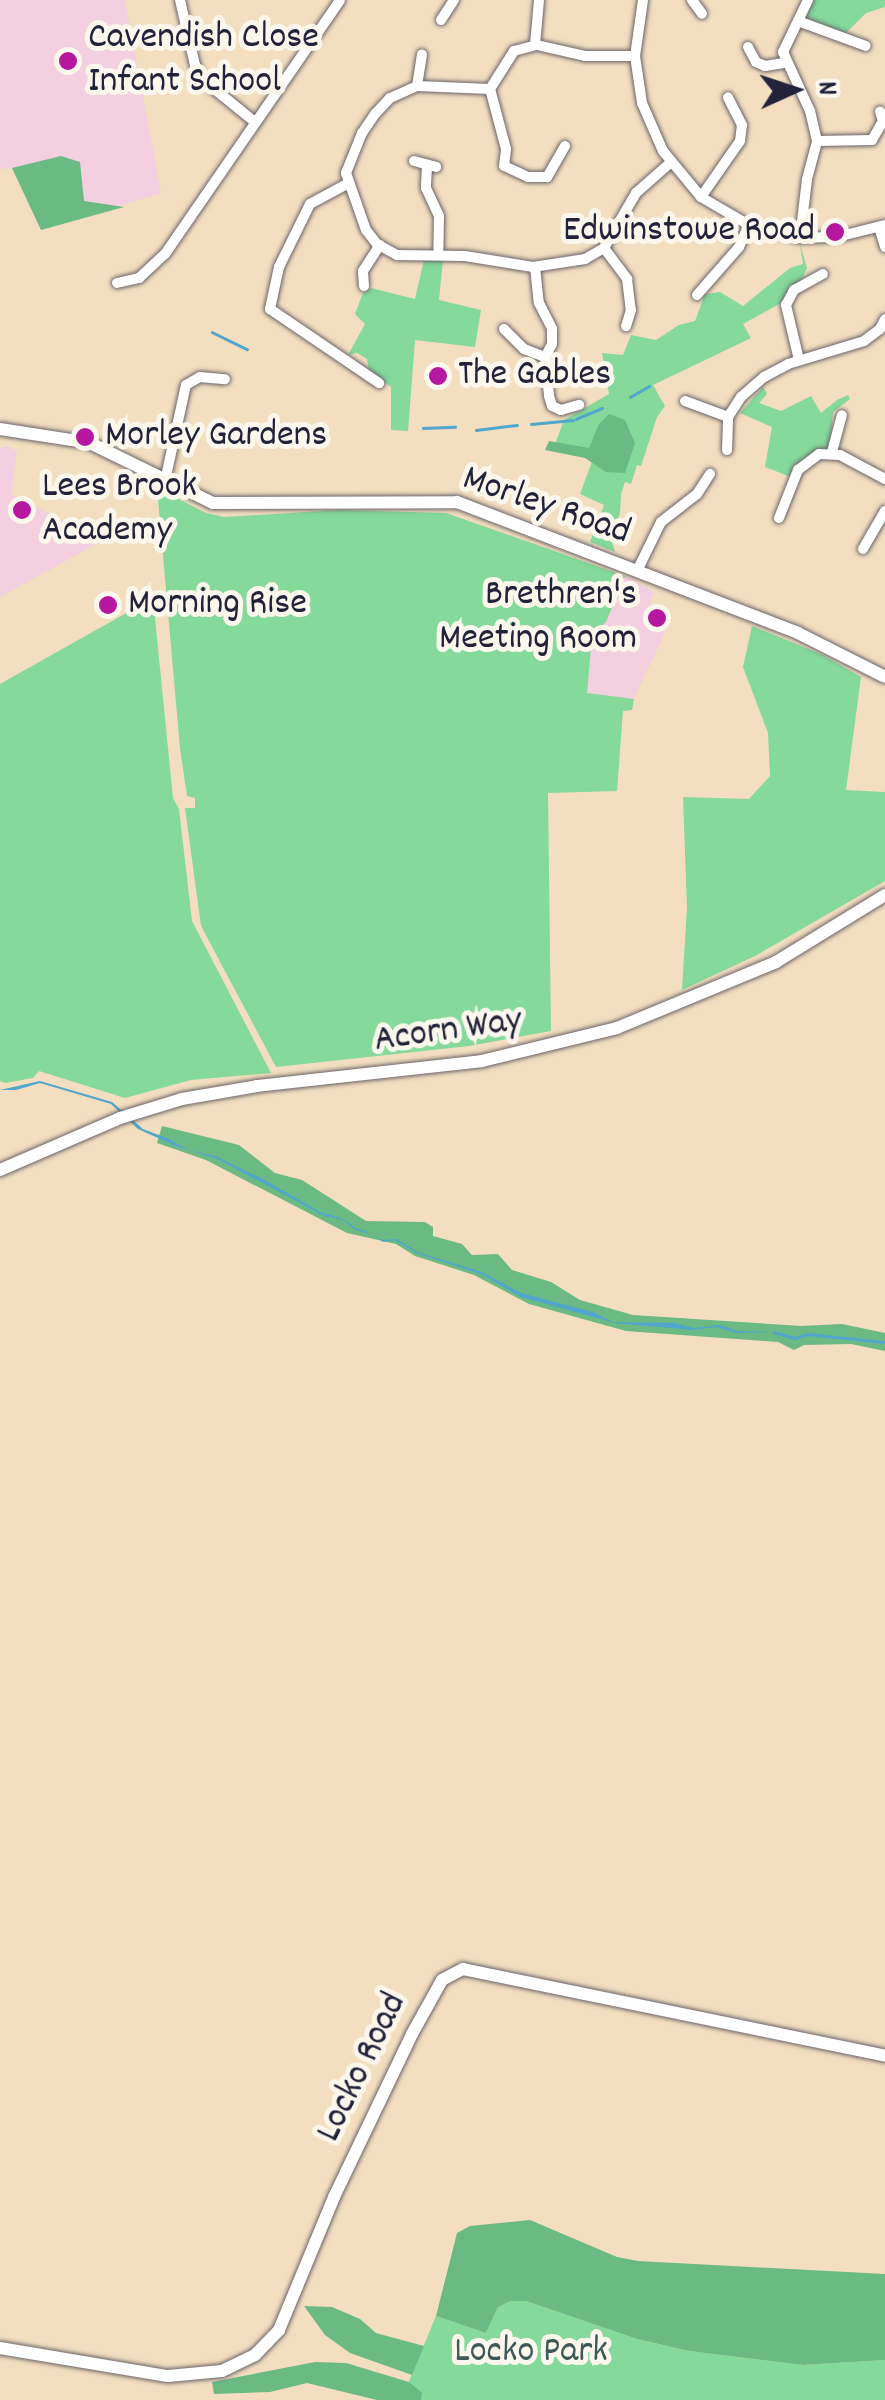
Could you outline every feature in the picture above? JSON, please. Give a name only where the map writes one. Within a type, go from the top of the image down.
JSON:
[{"type":"street","points":[[180,0],[194,65],[202,79],[255,122]]},
{"type":"street","points":[[117,282],[139,278],[165,254],[340,0]]},
{"type":"street","points":[[441,20],[454,0]]},
{"type":"street","points":[[536,45],[539,0]]},
{"type":"street","points":[[643,0],[635,56],[645,113],[670,163],[701,197],[749,225],[800,238],[837,237],[882,226],[885,247]]},
{"type":"street","points":[[692,0],[702,14]]},
{"type":"street","points":[[800,238],[806,179],[817,141],[810,111],[784,63],[783,52],[808,0]]},
{"type":"street","points":[[798,20],[866,46]]},
{"type":"street","points":[[565,146],[547,177],[528,177],[504,166],[502,128],[490,89],[514,51],[536,45],[585,56],[635,56]]},
{"type":"street","points":[[748,47],[756,62],[765,66],[784,63]]},
{"type":"street","points":[[416,86],[422,54]]},
{"type":"street","points":[[490,89],[416,86],[390,98],[368,124],[348,162],[348,184],[366,230],[380,245],[397,254],[535,267],[586,259],[604,248],[636,193],[670,163]]},
{"type":"street","points":[[701,197],[740,140],[742,125],[728,96]]},
{"type":"street","points":[[817,141],[872,140],[883,121],[880,111]]},
{"type":"street","points":[[414,160],[431,166],[426,188],[439,216],[438,255]]},
{"type":"street","points":[[348,184],[310,204],[279,267],[270,309],[357,362],[379,383]]},
{"type":"street","points":[[698,296],[739,247],[749,225]]},
{"type":"street","points":[[364,286],[363,270],[380,245]]},
{"type":"street","points":[[604,248],[628,279],[630,310],[626,326]]},
{"type":"street","points":[[535,267],[539,303],[552,329],[552,344],[544,357],[552,406],[561,410],[579,405]]},
{"type":"street","points":[[799,360],[786,306],[794,290],[823,274]]},
{"type":"street","points":[[727,450],[728,418],[741,396],[764,377],[799,360],[864,341],[885,319]]},
{"type":"street","points":[[504,329],[524,350],[544,357]]},
{"type":"street","points":[[165,481],[186,385],[200,377],[224,379]]},
{"type":"street","points":[[685,401],[728,418]]},
{"type":"street","points":[[832,452],[842,414]]},
{"type":"street","name":"Morley Road","points":[[0,429],[90,442],[213,503],[368,499],[457,502],[814,640],[885,677]]},
{"type":"street","points":[[780,518],[798,470],[819,454],[832,452],[885,479]]},
{"type":"street","points":[[637,571],[661,522],[707,489],[710,474]]},
{"type":"street","points":[[863,549],[885,510]]},
{"type":"street","name":"Acorn Way","points":[[0,1170],[125,1116],[222,1091],[431,1069],[569,1042],[720,989],[776,962],[885,896]]},
{"type":"street","name":"Locko Road","points":[[0,2348],[168,2376],[222,2371],[255,2355],[278,2330],[334,2197],[412,2034],[442,1980],[455,1972],[492,1971],[885,2056]]},
{"type":"shaded area","name":"Cavendish Close Infant School","points":[[0,0],[125,0],[161,193],[41,230],[12,168],[0,169]]},
{"type":"shaded area","name":"Lees Brook Academy","points":[[7,446],[17,451],[11,494],[102,541],[0,597],[0,448]]},
{"type":"shaded area","points":[[625,576],[654,592],[645,618],[652,628],[665,632],[634,699],[586,694],[592,636],[606,622]]},
{"type":"green space","points":[[808,0],[885,0],[885,7],[866,13],[842,37],[798,21]]},
{"type":"green space","points":[[61,156],[80,162],[84,201],[124,207],[41,230],[12,168]]},
{"type":"green space","points":[[800,244],[807,268],[799,285],[781,303],[743,324],[751,338],[653,385],[665,406],[657,417],[641,466],[637,465],[631,484],[625,482],[611,537],[615,552],[590,542],[604,505],[580,494],[594,456],[554,447],[564,420],[609,394],[602,353],[623,355],[631,335],[656,340],[679,325],[695,321],[705,294],[720,292],[743,306],[790,268],[803,264]]},
{"type":"green space","points":[[424,260],[443,260],[439,300],[481,310],[475,347],[415,340],[408,431],[391,430],[391,387],[369,372],[367,359],[357,353],[348,355],[365,324],[355,314],[363,293],[371,288],[415,299]]},
{"type":"green space","points":[[763,387],[767,394],[759,403],[781,411],[811,396],[821,413],[837,400],[848,395],[850,399],[833,412],[830,449],[794,465],[791,477],[765,467],[772,427],[740,413]]},
{"type":"green space","points":[[609,414],[625,420],[635,443],[625,473],[606,472],[585,458],[545,450],[549,441],[589,448],[599,424]]},
{"type":"green space","points":[[157,488],[206,513],[224,517],[338,510],[446,513],[625,576],[606,622],[592,636],[587,693],[634,699],[632,710],[623,711],[617,791],[548,793],[551,1031],[469,1046],[276,1067],[201,926],[185,808],[195,808],[195,798],[187,796],[180,748]]},
{"type":"green space","points":[[153,598],[173,798],[179,809],[192,921],[271,1073],[191,1080],[125,1098],[39,1071],[33,1078],[5,1083],[0,1081],[0,684]]},
{"type":"green space","points":[[752,626],[823,655],[861,677],[846,790],[885,792],[885,881],[757,955],[682,990],[687,908],[683,797],[749,799],[770,776],[768,733],[743,667]]},
{"type":"green space","points":[[162,1126],[239,1145],[275,1173],[302,1180],[366,1221],[425,1222],[433,1227],[433,1236],[462,1244],[472,1255],[498,1254],[512,1270],[551,1282],[580,1300],[633,1315],[801,1326],[842,1324],[885,1333],[885,1351],[851,1344],[804,1345],[794,1350],[778,1342],[626,1331],[529,1304],[474,1275],[415,1256],[396,1244],[347,1233],[206,1160],[157,1143]]},
{"type":"green space","points":[[530,2220],[617,2257],[638,2261],[885,2274],[885,2360],[803,2365],[689,2351],[637,2339],[526,2301],[511,2301],[498,2307],[486,2333],[436,2316],[457,2233],[470,2226]]},
{"type":"green space","name":"Locko Park","points":[[511,2301],[526,2301],[637,2339],[689,2351],[803,2365],[885,2360],[885,2400],[401,2400],[436,2316],[486,2333],[498,2307]]},
{"type":"green space","points":[[304,2306],[332,2307],[360,2319],[376,2333],[424,2346],[412,2375],[350,2353],[325,2335]]},
{"type":"green space","points":[[315,2362],[346,2363],[409,2382],[422,2393],[421,2400],[377,2400],[307,2383],[270,2392],[214,2394],[212,2382]]},
{"type":"water","points":[[40,1081],[112,1102],[143,1129],[188,1150],[138,1129],[111,1104],[40,1083],[0,1090]]},
{"type":"water","points":[[188,1150],[215,1156],[320,1212],[340,1218],[369,1234],[354,1229],[343,1220],[324,1216],[218,1159]]},
{"type":"water","points":[[372,1234],[382,1240],[397,1239],[417,1252],[482,1272],[521,1293],[593,1312],[613,1322],[674,1323],[694,1328],[720,1325],[737,1331],[776,1332],[737,1333],[716,1327],[692,1330],[615,1323],[521,1297],[481,1274],[416,1253],[395,1240],[383,1242]]},
{"type":"waterway","points":[[212,332],[247,349]]},
{"type":"waterway","points":[[630,397],[649,386]]},
{"type":"waterway","points":[[576,419],[602,408]]},
{"type":"waterway","points":[[531,424],[573,420]]},
{"type":"waterway","points":[[476,430],[517,425]]},
{"type":"waterway","points":[[423,428],[455,427]]},
{"type":"waterway","points":[[774,1332],[795,1338],[807,1334],[885,1342]]},
{"type":"place","name":"Cavendish Close Infant School","points":[[68,61]]},
{"type":"place","name":"Edwinstowe Road","points":[[835,232]]},
{"type":"place","name":"The Gables","points":[[438,376]]},
{"type":"place","name":"Morley Gardens","points":[[85,437]]},
{"type":"place","name":"Lees Brook Academy","points":[[22,510]]},
{"type":"place","name":"Morning Rise","points":[[108,605]]},
{"type":"place","name":"Brethren's Meeting Room","points":[[657,618]]}]
